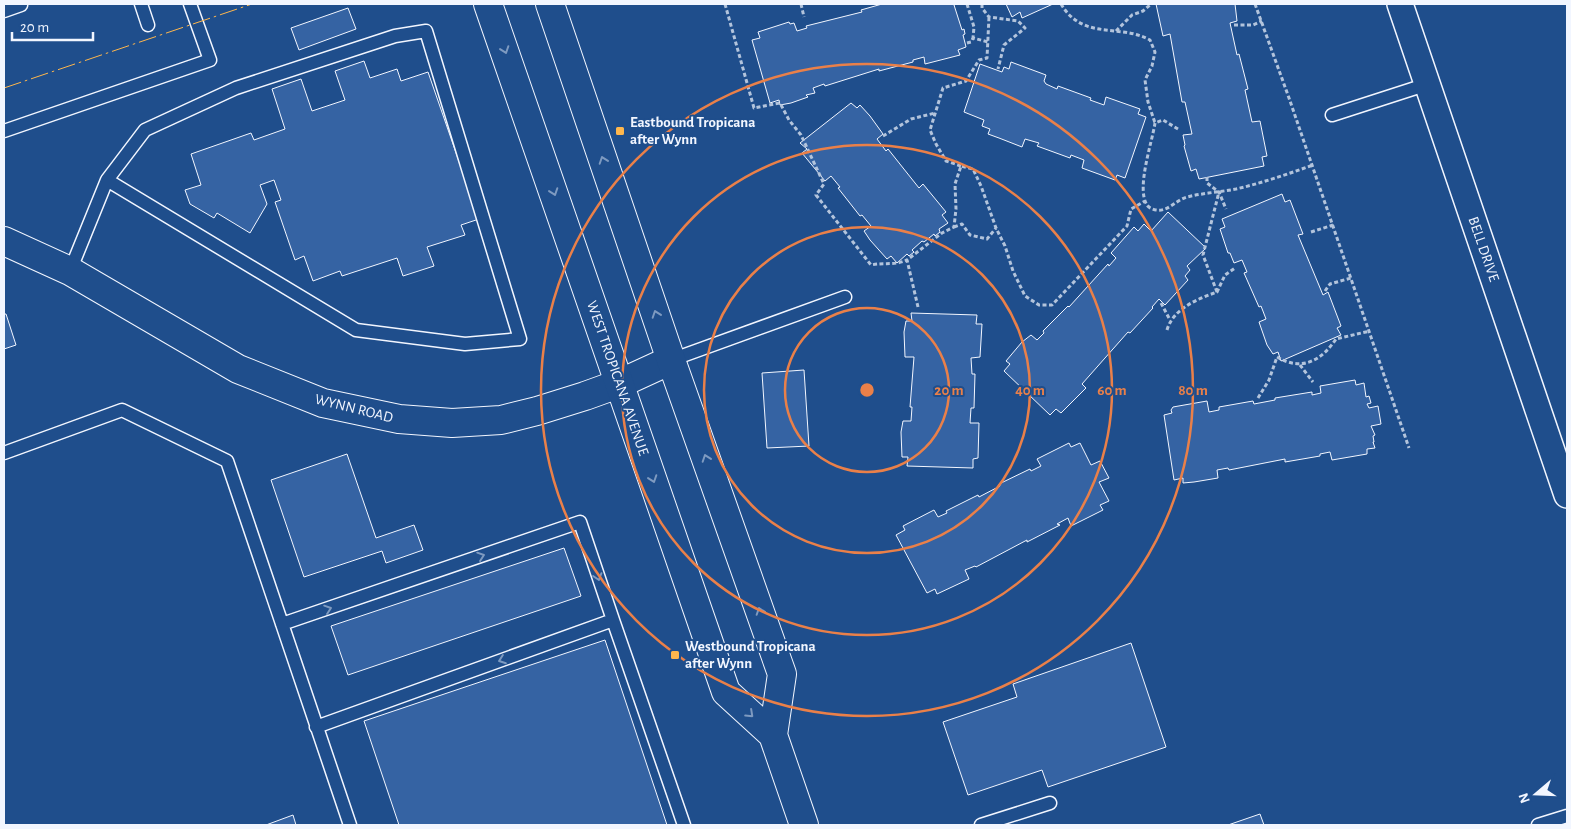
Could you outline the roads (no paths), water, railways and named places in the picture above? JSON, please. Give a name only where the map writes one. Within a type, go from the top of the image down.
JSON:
[{"type":"main road","name":"WEST TROPICANA AVENUE","points":[[488,4],[726,692],[773,735]]},
{"type":"main road","name":"WEST TROPICANA AVENUE","points":[[550,4],[782,674],[773,735],[804,825]]},
{"type":"main road","name":"WYNN ROAD","points":[[4,241],[70,271],[238,369],[323,403],[399,419],[452,423],[501,420],[537,412],[620,383],[672,360]]},
{"type":"street","name":"BELL DRIVE","points":[[1400,4],[1567,495]]},
{"type":"lane","points":[[141,4],[148,25]]},
{"type":"lane","points":[[4,131],[210,60],[190,4]]},
{"type":"lane","points":[[4,11],[21,5]]},
{"type":"lane","points":[[70,271],[106,180],[146,130],[236,88],[395,36],[426,31],[520,339],[465,344],[356,330],[106,180]]},
{"type":"lane","points":[[1332,115],[1428,84]]},
{"type":"lane","points":[[672,360],[845,297]]},
{"type":"lane","points":[[4,453],[122,410],[226,461],[350,825]]},
{"type":"lane","points":[[282,624],[580,522],[684,825]]},
{"type":"lane","points":[[316,727],[613,620]]},
{"type":"lane","points":[[980,825],[1050,803]]},
{"type":"lane","points":[[1538,825],[1567,816]]},
{"type":"place","name":"Eastbound Tropicana after Wynn","points":[[620,131]]},
{"type":"place","name":"Westbound Tropicana after Wynn","points":[[675,655]]}]
